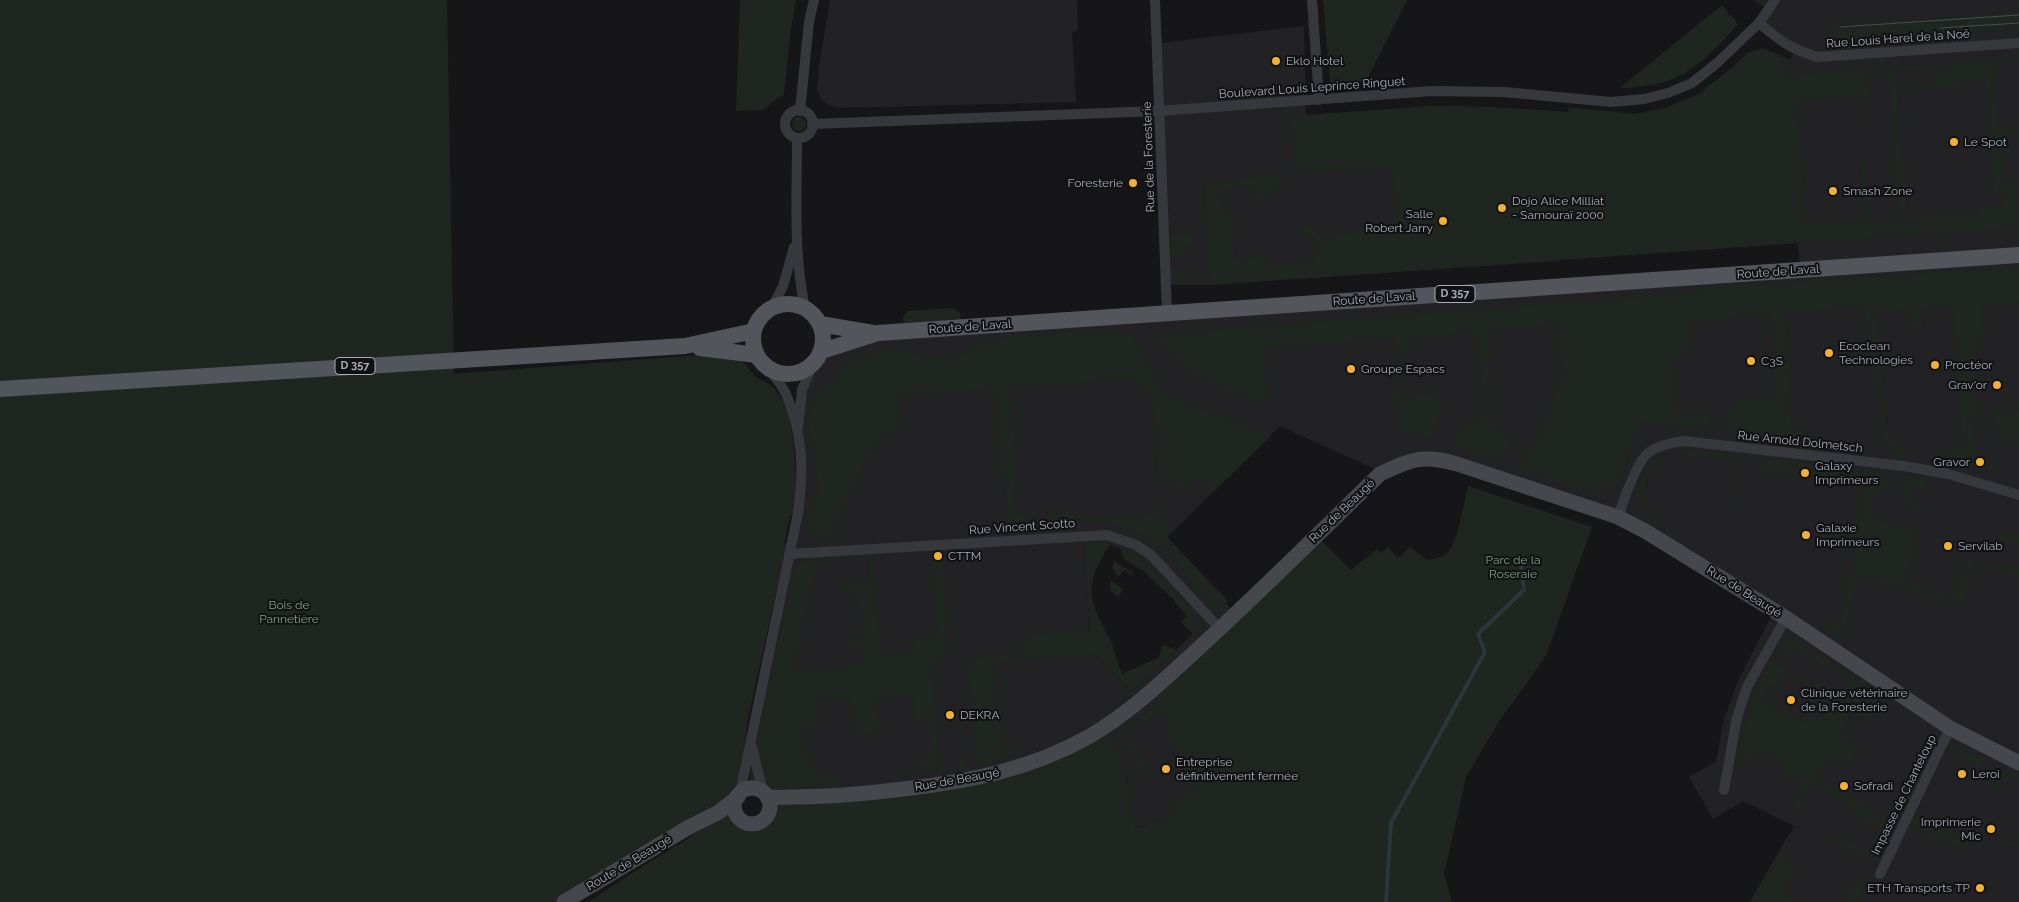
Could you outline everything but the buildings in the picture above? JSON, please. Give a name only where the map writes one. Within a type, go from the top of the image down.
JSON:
[{"type":"main road","name":"Route de Laval","points":[[820,324],[878,333],[2019,255]]},
{"type":"main road","points":[[788,304],[805,308],[820,324],[823,336],[822,351],[812,366],[802,372],[779,373],[768,368],[757,355],[754,347],[754,331],[758,323],[771,309],[788,304]]},
{"type":"main road","name":"D 357","points":[[0,389],[685,346],[754,331]]},
{"type":"main road","name":"Route de Laval","points":[[822,351],[878,333]]},
{"type":"main road","name":"D 357","points":[[685,346],[757,355]]},
{"type":"street","points":[[800,111],[809,22],[814,0]]},
{"type":"street","name":"Rue de la Foresterie","points":[[1155,0],[1168,313]]},
{"type":"street","points":[[1312,0],[1318,100]]},
{"type":"street","name":"Boulevard Louis Leprince Ringuet","points":[[812,124],[1160,111],[1432,91],[1504,92],[1611,102],[1644,99],[1668,93],[1692,83],[1717,63],[1759,22],[1774,0]]},
{"type":"street","name":"Rue Louis Harel de la Noë","points":[[1759,22],[1778,40],[1795,50],[1817,57],[2019,43]]},
{"type":"street","points":[[800,111],[807,114],[812,124],[808,134],[797,138],[790,134],[785,124],[791,113],[800,111]]},
{"type":"street","points":[[797,138],[797,238],[800,287],[805,308]]},
{"type":"street","points":[[771,309],[782,286],[797,238]]},
{"type":"street","points":[[743,821],[735,809],[803,479],[798,430],[802,390],[812,366]]},
{"type":"street","points":[[768,368],[785,393],[798,430]]},
{"type":"street","name":"Rue Arnold Dolmetsch","points":[[1618,517],[1646,454],[1670,443],[1684,442],[1904,466],[1948,474],[2019,495]]},
{"type":"street","name":"Rue de Beaugé","points":[[739,795],[750,788],[765,794],[814,798],[965,781],[988,777],[1030,764],[1075,744],[1116,720],[1141,701],[1220,629],[1380,474],[1407,461],[1436,458],[1618,517],[1674,548],[1786,618],[1950,728],[2019,763]]},
{"type":"street","name":"Rue Vincent Scotto","points":[[789,554],[1107,535],[1131,543],[1151,555],[1220,629]]},
{"type":"street","points":[[1724,790],[1737,717],[1748,687],[1786,618]]},
{"type":"street","name":"Impasse de Chanteloup","points":[[1880,874],[1950,728]]},
{"type":"street","points":[[751,738],[765,794],[770,806],[767,816]]},
{"type":"street","name":"Route de Beaugé","points":[[564,902],[637,857],[719,812],[730,805],[739,795]]},
{"type":"street","name":"Rue de Beaugé","points":[[743,821],[753,824],[787,806],[814,798]]},
{"type":"street","name":"Route de Beaugé","points":[[695,824],[743,821]]},
{"type":"shaded area","points":[[830,0],[1077,0],[1078,30],[1072,32],[1076,102],[837,108],[827,104],[821,99],[817,90]]},
{"type":"shaded area","points":[[1754,0],[2019,0],[2019,902],[1750,902],[1794,826],[1743,801],[1713,819],[1689,777],[1716,762],[1724,719],[1738,681],[1774,611],[1645,531],[1442,460],[1375,469],[1280,426],[1167,537],[1236,614],[1214,799],[1134,829],[1126,773],[1030,764],[852,795],[770,806],[769,801],[760,790],[750,788],[751,739],[798,513],[798,430],[811,366],[822,351],[878,333],[1800,270],[1785,67],[1795,51],[1759,23],[1768,10]],"holes":[[[1099,541],[1139,556],[1193,613],[1193,634],[1131,692],[1092,652],[1083,543]]]},
{"type":"shaded area","points":[[1304,26],[1306,116],[1431,106],[1490,107],[1568,112],[1558,261],[1209,285],[1170,285],[1161,43]]},
{"type":"green space","name":"Bois de Pannetière","points":[[0,0],[447,0],[454,374],[712,354],[742,361],[755,376],[774,388],[782,399],[787,413],[794,448],[796,485],[794,515],[790,515],[784,543],[787,544],[748,718],[741,775],[739,781],[727,796],[720,816],[736,813],[745,821],[756,823],[765,817],[770,806],[777,804],[965,781],[1107,725],[1113,736],[1126,773],[1135,829],[1173,814],[1168,803],[1197,787],[1164,732],[1169,728],[1161,713],[1127,731],[1124,729],[1160,703],[1154,690],[1316,535],[1351,570],[1377,549],[1381,553],[1388,547],[1398,558],[1410,547],[1427,560],[1439,558],[1446,554],[1454,541],[1468,486],[1592,527],[1546,656],[1500,720],[1466,777],[1444,874],[1452,902],[588,902],[691,837],[695,825],[556,902],[0,902]]},
{"type":"green space","points":[[740,0],[796,0],[784,95],[763,110],[736,111]]},
{"type":"green space","points":[[1323,0],[1407,0],[1364,85],[1338,89],[1330,81]]},
{"type":"green space","points":[[1722,5],[1728,12],[1727,14],[1731,15],[1738,24],[1699,63],[1680,76],[1664,82],[1620,88]]},
{"type":"green space","points":[[2019,12],[2019,28],[1830,42],[1828,26]]},
{"type":"green space","points":[[1764,48],[1790,60],[1785,67],[1786,75],[1868,69],[1871,97],[1862,98],[1864,124],[1871,124],[1875,162],[1866,163],[1871,225],[1899,223],[1887,73],[1880,74],[1880,68],[1935,64],[1936,67],[1952,67],[1952,63],[2019,58],[2019,61],[1996,62],[1999,127],[2019,126],[2019,131],[2002,136],[2005,182],[2016,181],[2019,229],[1209,285],[1205,181],[1280,175],[1280,184],[1257,208],[1257,196],[1253,196],[1252,188],[1221,191],[1223,212],[1231,211],[1235,259],[1269,256],[1270,265],[1315,261],[1314,237],[1293,239],[1308,224],[1320,235],[1397,230],[1392,168],[1294,174],[1289,116],[1431,106],[1490,107],[1568,112],[1569,107],[1635,114],[1665,108],[1698,94],[1732,68],[1747,53]],"holes":[[[1936,68],[1936,82],[1912,84],[1923,219],[1908,221],[1896,71]],[[1985,80],[1994,194],[2002,193],[2003,205],[1980,207],[1980,212],[1924,216],[1915,90],[1963,87],[1963,81]],[[1856,97],[1859,127],[1870,127],[1872,159],[1861,160],[1865,220],[1806,225],[1797,102]]]},
{"type":"green space","points":[[799,117],[804,119],[806,124],[804,129],[799,131],[794,129],[792,124],[794,119]]},
{"type":"green space","points":[[1194,233],[1195,246],[1183,247],[1183,257],[1169,256],[1168,234]]},
{"type":"green space","points":[[2019,267],[2019,303],[1982,306],[1984,336],[1976,337],[1977,360],[1974,361],[1977,412],[1973,413],[1977,459],[1974,466],[1943,459],[1944,451],[1952,451],[1951,448],[1963,447],[1952,308],[1921,310],[1923,328],[1911,329],[1911,340],[1902,341],[1899,339],[1909,338],[1907,310],[1877,313],[1881,358],[1891,361],[1881,362],[1883,389],[1893,388],[1894,392],[1884,393],[1887,432],[1907,453],[1900,460],[1882,444],[1877,386],[1871,386],[1865,307],[1785,314],[1791,391],[1788,392],[1791,427],[1811,431],[1810,437],[1803,436],[1802,440],[1723,431],[1727,408],[1732,408],[1737,401],[1775,398],[1770,315],[1691,322],[1693,351],[1680,352],[1680,360],[1672,361],[1676,410],[1708,412],[1711,416],[1709,430],[1642,422],[1616,486],[1598,496],[1518,469],[1528,445],[1534,446],[1564,370],[1559,355],[1558,325],[1488,331],[1494,411],[1488,419],[1508,438],[1513,439],[1502,463],[1452,447],[1461,420],[1481,419],[1483,410],[1481,363],[1475,363],[1474,333],[1414,337],[1410,350],[1399,356],[1402,395],[1439,392],[1441,412],[1432,440],[1400,430],[1399,404],[1390,405],[1389,390],[1398,389],[1394,339],[1264,349],[1269,408],[1220,388],[1191,372],[1166,349],[1155,334],[1678,294],[1719,287]]},
{"type":"green space","points":[[1196,269],[1196,274],[1170,285],[1169,270]]},
{"type":"green space","points":[[953,308],[960,313],[961,320],[904,324],[903,316],[909,311]]},
{"type":"green space","points":[[1124,330],[1140,346],[1159,384],[1171,396],[1271,436],[1167,537],[1228,601],[1224,605],[1215,606],[1206,600],[1168,552],[1170,549],[1166,545],[1163,547],[1135,532],[1109,525],[1083,522],[1051,524],[1048,519],[1049,511],[1056,505],[1057,515],[1084,513],[1084,518],[1156,513],[1156,505],[1162,504],[1165,506],[1160,514],[1174,529],[1214,491],[1199,476],[1182,492],[1177,483],[1158,485],[1156,480],[1158,462],[1152,403],[1133,379],[1011,388],[1017,471],[1014,483],[1017,514],[1026,514],[1026,524],[1008,526],[1004,475],[997,475],[994,431],[999,427],[998,413],[995,413],[994,389],[899,397],[901,434],[882,436],[861,472],[839,518],[837,523],[838,539],[820,539],[810,532],[807,523],[817,493],[818,477],[810,435],[809,413],[815,396],[837,376],[843,359],[889,350],[955,358],[963,355],[973,346],[999,338]]},
{"type":"green space","points":[[2019,410],[2019,444],[1999,438],[1997,447],[1992,411]]},
{"type":"green space","points":[[1689,449],[1736,455],[1729,517],[1725,516],[1731,460],[1677,455],[1677,451]]},
{"type":"green space","points":[[1667,454],[1647,479],[1644,500],[1649,512],[1655,519],[1674,529],[1676,524],[1675,532],[1645,515],[1635,495],[1647,471],[1655,461]]},
{"type":"green space","points":[[1755,457],[1883,473],[1888,476],[1891,484],[1875,496],[1872,518],[1920,532],[1905,581],[1955,596],[1966,559],[1976,562],[1963,606],[1860,576],[1842,639],[1815,621],[1840,624],[1845,578],[1849,579],[1851,573],[1862,484],[1759,472]]},
{"type":"green space","points":[[1907,475],[1925,478],[1928,484],[1926,490],[1914,487],[1912,498],[1923,501],[1922,506],[1926,507],[1925,515],[1906,505],[1903,501],[1902,490]]},
{"type":"green space","points":[[2000,531],[2019,536],[2019,546],[1998,540]]},
{"type":"green space","points":[[1099,541],[1111,544],[1095,571],[1092,594],[1099,618],[1113,645],[1122,674],[1158,658],[1163,645],[1177,650],[1131,692],[1095,655],[995,663],[1002,748],[1033,746],[1048,740],[1010,756],[975,766],[967,659],[1022,654],[1021,635],[1090,630],[1083,543]]},
{"type":"green space","points":[[1121,549],[1139,556],[1194,613],[1193,634],[1181,622],[1187,616],[1173,599],[1142,570],[1124,559]]},
{"type":"green space","points":[[844,556],[845,561],[818,563],[794,670],[847,668],[847,664],[864,663],[863,648],[845,649],[844,639],[863,636],[861,606],[857,606],[856,591],[842,592],[841,583],[870,581],[869,559],[873,559],[881,654],[914,652],[913,638],[938,636],[933,569],[934,559],[942,558],[950,660],[932,662],[942,768],[959,766],[959,757],[966,756],[968,767],[895,776],[895,773],[919,771],[919,762],[926,761],[924,744],[929,743],[928,721],[914,722],[912,695],[877,698],[880,734],[853,736],[850,699],[815,702],[817,729],[803,730],[805,752],[813,751],[814,770],[821,770],[822,777],[843,776],[843,784],[824,785],[820,787],[820,792],[786,792],[776,790],[765,782],[757,754],[757,741],[793,572],[797,566],[809,560]]},
{"type":"green space","points":[[1114,561],[1133,574],[1124,570],[1118,577],[1112,568]]},
{"type":"green space","points":[[1993,561],[2019,568],[2019,578],[1990,570]]},
{"type":"green space","points":[[1111,581],[1123,589],[1118,597],[1110,590]]},
{"type":"green space","points":[[1795,639],[1879,694],[1873,721],[1852,714],[1841,735],[1861,745],[1852,761],[1826,764],[1818,780],[1872,807],[1870,812],[1893,823],[1889,829],[1884,831],[1869,825],[1841,806],[1844,801],[1810,783],[1798,815],[1790,811],[1802,783],[1782,773],[1786,766],[1760,752],[1745,767],[1736,766],[1751,701],[1772,659],[1779,662],[1778,665],[1788,670],[1778,688],[1770,684],[1762,701],[1779,710],[1781,706],[1797,714],[1795,719],[1805,723],[1809,716],[1823,722],[1829,710],[1838,715],[1851,689],[1845,685],[1848,679],[1795,651],[1791,657],[1777,650],[1782,641]]},
{"type":"green space","points":[[1797,674],[1825,690],[1821,702],[1818,700],[1821,693],[1795,679]]},
{"type":"green space","points":[[1131,742],[1148,771],[1144,777],[1139,775],[1126,745]]},
{"type":"green space","points":[[1953,744],[1985,759],[1980,769],[1953,756],[1954,753],[1947,750]]},
{"type":"green space","points":[[2005,768],[2019,774],[2019,781],[2002,783],[1999,791],[1991,788],[1994,781],[2000,783]]},
{"type":"green space","points":[[1916,815],[1970,841],[1967,850],[1945,843],[1944,846],[1911,826]]},
{"type":"green space","points":[[1788,836],[1782,857],[1793,861],[1792,867],[1796,868],[1784,896],[1804,902],[1750,902]]},
{"type":"green space","points":[[1825,837],[1849,840],[1869,849],[1871,853],[1868,857],[1860,857],[1824,840]]},
{"type":"green space","points":[[2003,838],[2019,843],[2019,849],[2000,845]]},
{"type":"green space","points":[[1863,877],[1875,880],[1870,883],[1874,885],[1865,887],[1858,902],[1841,902],[1853,884]]},
{"type":"waterway","points":[[1386,902],[1391,823],[1485,652],[1478,634],[1524,590],[1521,566]]},
{"type":"tram line","points":[[1840,27],[2019,15]]},
{"type":"tram line","points":[[1940,28],[2019,23]]},
{"type":"place","name":"Eklo Hotel","points":[[1276,61]]},
{"type":"place","name":"Le Spot","points":[[1954,142]]},
{"type":"place","name":"Foresterie","points":[[1133,183]]},
{"type":"place","name":"Smash Zone","points":[[1833,191]]},
{"type":"place","name":"Dojo Alice Milliat - Samouraï 2000","points":[[1502,208]]},
{"type":"place","name":"Salle Robert Jarry","points":[[1443,221]]},
{"type":"place","name":"Ecoclean Technologies","points":[[1829,353]]},
{"type":"place","name":"C3S","points":[[1751,361]]},
{"type":"place","name":"Proctéor","points":[[1935,365]]},
{"type":"place","name":"Groupe Espacs","points":[[1351,369]]},
{"type":"place","name":"Grav'or","points":[[1997,385]]},
{"type":"place","name":"Gravor","points":[[1980,462]]},
{"type":"place","name":"Galaxy Imprimeurs","points":[[1805,473]]},
{"type":"place","name":"Galaxie Imprimeurs","points":[[1806,535]]},
{"type":"place","name":"Servilab","points":[[1948,546]]},
{"type":"place","name":"CTTM","points":[[938,556]]},
{"type":"place","name":"Clinique vétérinaire de la Foresterie","points":[[1791,700]]},
{"type":"place","name":"DEKRA","points":[[950,715]]},
{"type":"place","name":"Entreprise définitivement fermée","points":[[1166,769]]},
{"type":"place","name":"Leroi","points":[[1962,774]]},
{"type":"place","name":"Sofradi","points":[[1844,786]]},
{"type":"place","name":"Imprimerie Mic","points":[[1991,829]]},
{"type":"place","name":"ETH Transports TP","points":[[1980,888]]},
{"type":"park label","name":"Parc de la Roseraie","points":[[1513,567]]}]
